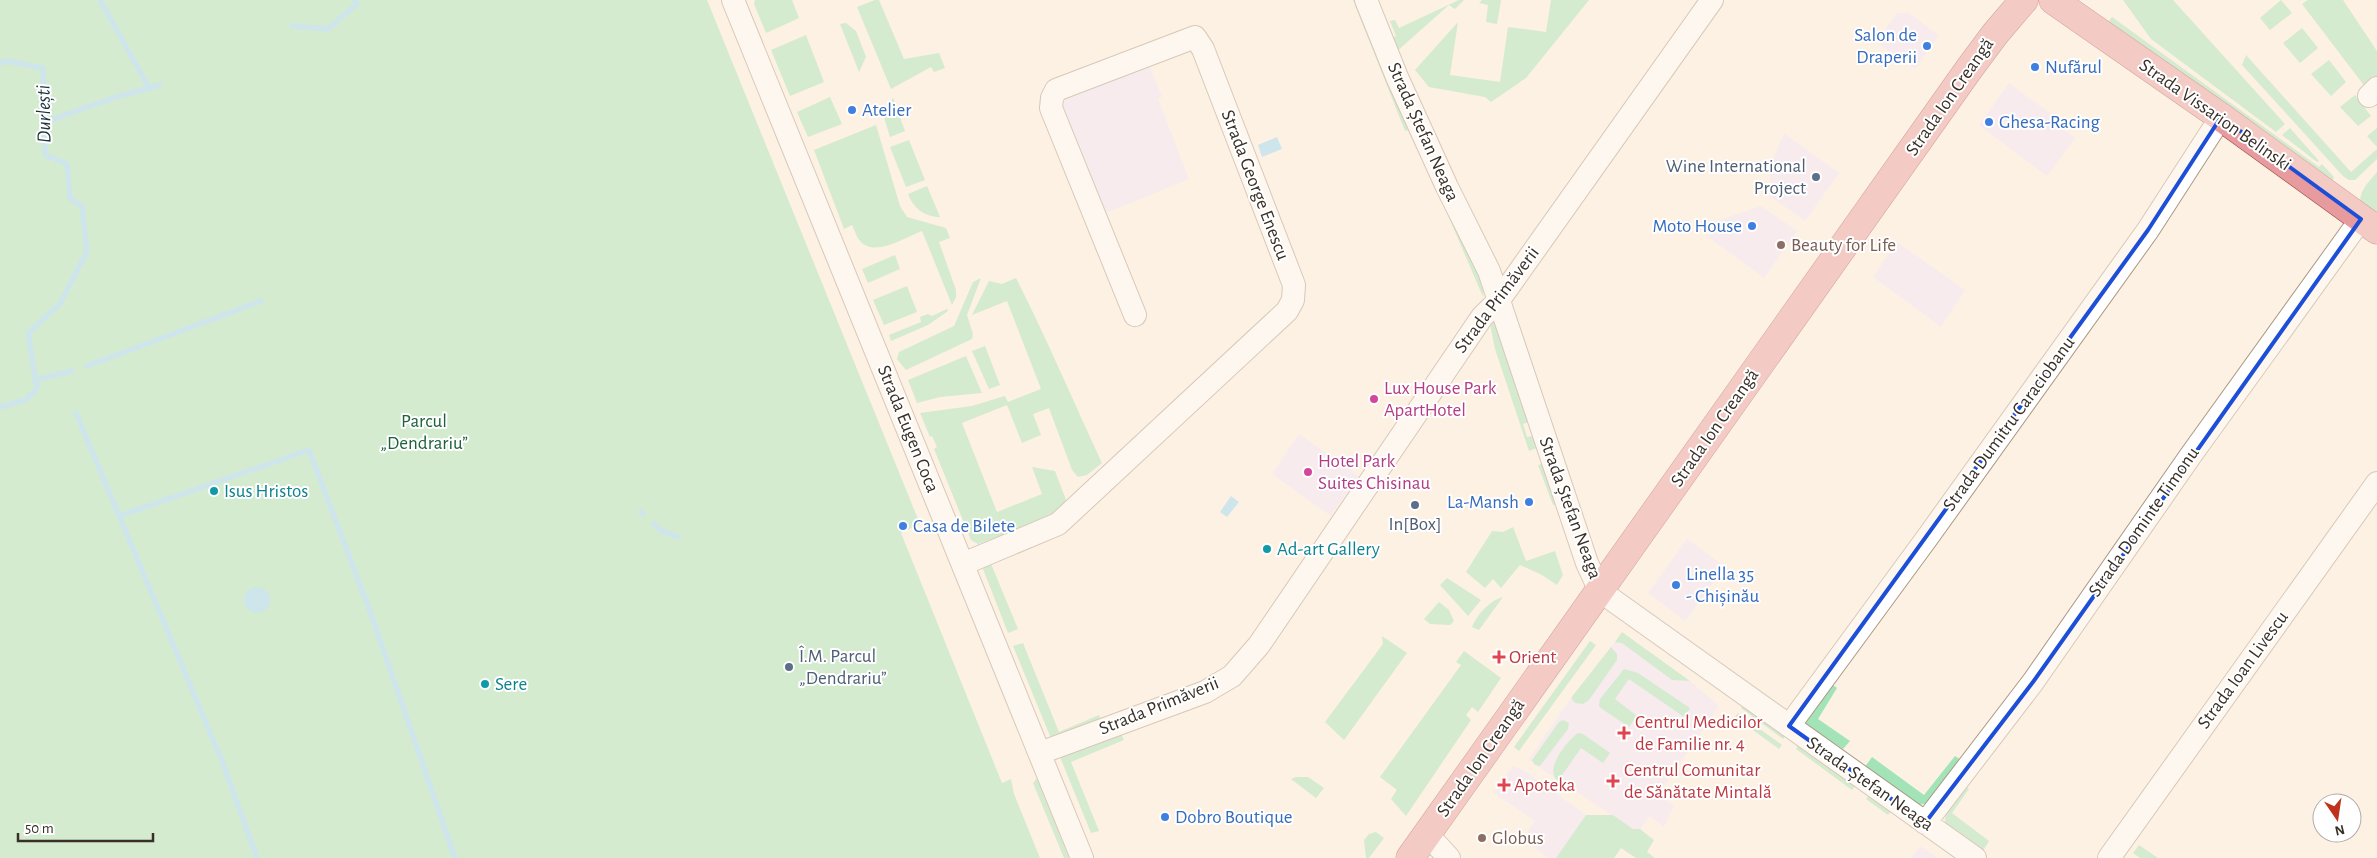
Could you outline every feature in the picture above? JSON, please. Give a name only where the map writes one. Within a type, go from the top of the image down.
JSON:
[{"type":"main road","name":"Strada Ion Creangă","points":[[1410,858],[1969,69],[2024,0]]},
{"type":"main road","name":"Strada Vissarion Belinski","points":[[2053,0],[2221,117],[2369,224]]},
{"type":"street","name":"Strada Eugen Coca","points":[[732,0],[1082,858]]},
{"type":"street","name":"Strada Ștefan Neaga","points":[[1366,0],[1397,77],[1447,187],[1489,271],[1587,563],[1600,590],[1975,858]]},
{"type":"street","name":"Strada Primăverii","points":[[1040,753],[1205,692],[1232,676],[1242,666],[1259,645],[1482,317],[1499,300],[1712,0]]},
{"type":"street","name":"Strada George Enescu","points":[[963,564],[1058,524],[1287,311],[1293,300],[1294,285],[1203,49],[1195,37],[1056,90],[1052,98],[1051,108],[1134,314]]},
{"type":"street","name":"Strada Dumitru Caraciobanu","points":[[1789,726],[1928,538],[2148,230],[2221,117]]},
{"type":"street","name":"Strada Dominte Timonu","points":[[1925,823],[2033,682],[2191,455],[2369,224]]},
{"type":"street","name":"Strada Ioan Livescu","points":[[2109,858],[2377,483]]},
{"type":"street","points":[[1427,834],[1449,858]]},
{"type":"highlighted area","points":[[2221,117],[2361,219],[2033,682],[1925,823],[1789,726],[2148,230]]},
{"type":"shaded area","points":[[1897,13],[1909,13],[1939,36],[1915,69],[1876,42]]},
{"type":"shaded area","points":[[1149,65],[1162,97],[1158,99],[1189,179],[1103,214],[1063,111],[1064,98]]},
{"type":"shaded area","points":[[2009,83],[2055,117],[2052,121],[2075,138],[2047,176],[1979,125]]},
{"type":"shaded area","points":[[1784,133],[1839,173],[1805,221],[1770,196],[1770,167]]},
{"type":"shaded area","points":[[1761,206],[1797,231],[1764,278],[1708,237],[1720,220]]},
{"type":"shaded area","points":[[1897,242],[1965,290],[1941,327],[1873,277]]},
{"type":"shaded area","points":[[1299,434],[1358,476],[1331,516],[1272,474]]},
{"type":"shaded area","points":[[1687,539],[1725,567],[1685,621],[1648,593]]},
{"type":"shaded area","name":"Centrul Medicilor de Familie nr. 4","points":[[1615,642],[1622,642],[1672,680],[1690,681],[1719,706],[1658,795],[1674,805],[1664,827],[1650,816],[1640,829],[1633,829],[1528,760],[1571,698]]},
{"type":"shaded area","points":[[1513,766],[1525,771],[1586,815],[1556,858],[1548,858],[1523,839],[1535,821],[1494,793]]},
{"type":"shaded area","points":[[1920,846],[1938,858],[1911,858]]},
{"type":"green space","name":"Parcul „Dendrariu”","points":[[0,0],[707,0],[920,524],[901,533],[1002,783],[1011,779],[1014,794],[1040,858],[0,858]]},
{"type":"green space","points":[[755,0],[792,0],[799,18],[766,33],[754,4]]},
{"type":"green space","points":[[879,0],[904,59],[939,53],[945,68],[934,72],[931,67],[891,89],[857,7]]},
{"type":"green space","points":[[1353,0],[1358,0],[1409,130],[1405,131]]},
{"type":"green space","points":[[1459,0],[1464,0],[1455,9],[1449,5],[1396,52],[1391,39],[1396,36],[1390,21],[1395,20],[1399,28]]},
{"type":"green space","points":[[1482,0],[1501,0],[1497,24],[1486,22],[1488,5],[1479,3]]},
{"type":"green space","points":[[1551,0],[1589,0],[1526,78],[1491,102],[1485,97],[1429,87],[1415,70],[1458,22],[1450,75],[1500,82],[1508,27],[1546,32]]},
{"type":"green space","points":[[2123,0],[2173,0],[2285,124],[2276,132],[2151,39]]},
{"type":"green space","points":[[2281,0],[2292,13],[2270,30],[2260,18]]},
{"type":"green space","points":[[2308,0],[2343,0],[2377,51],[2377,78],[2366,88],[2302,4]]},
{"type":"green space","points":[[2112,17],[2319,167],[2322,164],[2334,177],[2332,182],[2107,23]]},
{"type":"green space","points":[[846,23],[856,31],[866,57],[859,72],[840,24]]},
{"type":"green space","points":[[2302,28],[2318,48],[2300,63],[2283,43]]},
{"type":"green space","points":[[806,35],[824,82],[790,96],[771,50]]},
{"type":"green space","points":[[2246,55],[2351,172],[2377,149],[2377,159],[2355,180],[2349,180],[2343,176],[2242,65]]},
{"type":"green space","points":[[2329,60],[2346,82],[2331,96],[2311,74]]},
{"type":"green space","points":[[2355,95],[2371,116],[2358,126],[2340,107]]},
{"type":"green space","points":[[830,97],[842,124],[808,137],[797,112]]},
{"type":"green space","points":[[893,98],[905,131],[890,137],[883,114]]},
{"type":"green space","points":[[876,125],[900,206],[907,217],[946,228],[950,238],[939,242],[956,290],[956,297],[952,305],[922,231],[892,244],[875,247],[862,243],[852,225],[844,229],[814,150]]},
{"type":"green space","points":[[2290,128],[2319,161],[2317,162],[2282,135]]},
{"type":"green space","points":[[2377,128],[2377,147],[2367,136]]},
{"type":"green space","points":[[909,140],[925,180],[906,187],[890,147]]},
{"type":"green space","points":[[2377,172],[2377,214],[2360,202],[2360,197]]},
{"type":"green space","points":[[927,186],[940,217],[920,211],[910,199],[908,194]]},
{"type":"green space","points":[[1449,208],[1484,281],[1483,297],[1447,213]]},
{"type":"green space","points":[[895,255],[900,269],[868,283],[862,269]]},
{"type":"green space","points":[[981,278],[967,315],[973,334],[972,339],[906,370],[897,359],[899,352],[954,326],[973,282]]},
{"type":"green space","points":[[1016,278],[1102,463],[1087,475],[1078,477],[1072,470],[1049,408],[1033,414],[1041,435],[1022,443],[1007,405],[962,423],[997,512],[1042,494],[1032,467],[1055,471],[1066,500],[1058,513],[978,544],[971,540],[934,449],[937,447],[932,436],[930,437],[920,413],[972,406],[1005,396],[1008,402],[1041,389],[1007,301],[972,315],[989,281],[1002,284]]},
{"type":"green space","points":[[907,286],[917,312],[884,325],[873,300]]},
{"type":"green space","points":[[947,309],[948,311],[928,325],[891,341],[889,335],[921,322],[920,317],[928,314],[932,316]]},
{"type":"green space","points":[[1497,322],[1529,422],[1523,424],[1527,437],[1533,436],[1537,448],[1529,451],[1495,349],[1490,324]]},
{"type":"green space","points":[[985,346],[1000,385],[989,389],[972,351]]},
{"type":"green space","points":[[966,356],[982,393],[940,397],[917,403],[908,380]]},
{"type":"green space","points":[[1542,464],[1557,504],[1553,505],[1538,465]]},
{"type":"green space","points":[[1513,527],[1526,561],[1555,551],[1563,575],[1557,585],[1542,575],[1520,565],[1501,588],[1493,579],[1485,588],[1466,572],[1492,531],[1503,532]]},
{"type":"green space","points":[[989,559],[1018,629],[1008,633],[983,569]]},
{"type":"green space","points":[[1447,578],[1481,600],[1468,616],[1440,585]]},
{"type":"green space","points":[[1503,597],[1479,630],[1472,627],[1484,609],[1493,601]]},
{"type":"green space","points":[[1439,602],[1449,610],[1454,621],[1450,625],[1430,624],[1424,619]]},
{"type":"green space","points":[[1622,632],[1690,681],[1672,680],[1622,643],[1615,642]]},
{"type":"green space","points":[[1382,636],[1407,653],[1344,740],[1325,722],[1383,644]]},
{"type":"green space","points":[[1590,641],[1596,645],[1519,751],[1514,747]]},
{"type":"green space","points":[[1023,643],[1059,732],[1099,715],[1101,720],[1057,738],[1050,736],[1013,646]]},
{"type":"green space","points":[[1611,647],[1617,654],[1617,660],[1589,700],[1583,704],[1575,703],[1571,698]]},
{"type":"green space","points":[[1464,651],[1501,678],[1478,712],[1472,707],[1466,715],[1471,720],[1406,816],[1391,799],[1397,790],[1380,777],[1461,665],[1456,662]]},
{"type":"green space","points":[[1624,669],[1638,673],[1690,708],[1684,717],[1629,679],[1615,699],[1637,716],[1629,727],[1602,709],[1599,706],[1600,699]]},
{"type":"green space","points":[[1832,684],[1837,688],[1818,719],[1850,741],[1843,749],[1806,725],[1804,719]]},
{"type":"green space","points":[[1744,704],[1786,735],[1783,739],[1741,708]]},
{"type":"green space","points":[[1738,713],[1782,745],[1779,749],[1735,717]]},
{"type":"green space","points":[[1563,720],[1569,723],[1568,729],[1540,766],[1535,765],[1532,760],[1559,722]]},
{"type":"green space","points":[[1120,732],[1124,740],[1071,762],[1099,831],[1091,833],[1060,757]]},
{"type":"green space","points":[[1578,733],[1583,734],[1610,753],[1603,763],[1581,748],[1558,781],[1554,776],[1553,770],[1555,763],[1568,742]]},
{"type":"green space","points":[[1799,744],[1856,785],[1852,790],[1796,749]]},
{"type":"green space","points":[[1955,756],[1961,760],[1928,803],[1919,805],[1864,768],[1872,757],[1924,795]]},
{"type":"green space","points":[[1308,777],[1324,788],[1316,798],[1291,779]]},
{"type":"green space","points":[[1037,778],[1069,858],[1064,858],[1033,783]]},
{"type":"green space","points":[[1964,785],[1969,789],[1952,813],[1989,841],[1981,854],[1946,827],[1947,810]]},
{"type":"green space","points":[[1870,794],[1892,810],[1888,815],[1866,799]]},
{"type":"green space","points":[[1586,815],[1613,815],[1633,829],[1640,829],[1654,840],[1647,852],[1655,858],[1636,858],[1621,848],[1614,858],[1556,858]]},
{"type":"green space","points":[[1376,832],[1384,838],[1369,858],[1366,858],[1364,840],[1369,834]]},
{"type":"green space","points":[[2139,845],[2158,858],[2140,858],[2133,853]]},
{"type":"water","points":[[1277,137],[1282,149],[1262,157],[1258,145]]},
{"type":"water","points":[[1231,496],[1239,502],[1227,517],[1220,512]]},
{"type":"water","points":[[257,587],[266,591],[270,600],[266,609],[257,613],[248,609],[244,600],[248,591]]},
{"type":"waterway","points":[[100,0],[149,88]]},
{"type":"waterway","points":[[293,26],[328,29],[357,4],[355,0]]},
{"type":"waterway","name":"Durlești","points":[[0,63],[7,61],[43,68],[45,155],[67,164],[70,198],[82,207],[87,251],[60,304],[28,333],[37,389],[25,400],[0,407]]},
{"type":"waterway","points":[[45,122],[116,97],[160,85]]},
{"type":"waterway","points":[[87,366],[261,301]]},
{"type":"waterway","points":[[35,380],[72,371]]},
{"type":"waterway","points":[[76,413],[222,761],[257,858]]},
{"type":"waterway","points":[[119,516],[309,450],[371,614],[455,858]]},
{"type":"waterway","points":[[654,524],[660,530],[678,537]]},
{"type":"place","name":"Salon de Draperii","points":[[1927,46]]},
{"type":"place","name":"Nufărul","points":[[2035,67]]},
{"type":"place","name":"Atelier","points":[[852,110]]},
{"type":"place","name":"Ghesa-Racing","points":[[1989,122]]},
{"type":"place","name":"Wine International Project","points":[[1816,177]]},
{"type":"place","name":"Moto House","points":[[1752,226]]},
{"type":"place","name":"Beauty for Life","points":[[1781,245]]},
{"type":"place","name":"Lux House Park ApartHotel","points":[[1374,399]]},
{"type":"place","name":"Hotel Park Suites Chisinau","points":[[1308,472]]},
{"type":"place","name":"Isus Hristos","points":[[214,491]]},
{"type":"place","name":"La-Mansh","points":[[1529,502]]},
{"type":"place","name":"In[Box]","points":[[1415,505]]},
{"type":"place","name":"Casa de Bilete","points":[[903,526]]},
{"type":"place","name":"Ad-art Gallery","points":[[1267,549]]},
{"type":"place","name":"Linella 35 - Chișinău","points":[[1676,585]]},
{"type":"place","name":"Orient","points":[[1499,657]]},
{"type":"place","name":"Î.M. Parcul „Dendrariu”","points":[[789,667]]},
{"type":"place","name":"Sere","points":[[485,684]]},
{"type":"place","name":"Centrul Medicilor de Familie nr. 4","points":[[1624,733]]},
{"type":"place","name":"Centrul Comunitar de Sănătate Mintală","points":[[1613,781]]},
{"type":"place","name":"Apoteka","points":[[1504,785]]},
{"type":"place","name":"Dobro Boutique","points":[[1165,817]]},
{"type":"place","name":"Globus","points":[[1482,838]]}]
